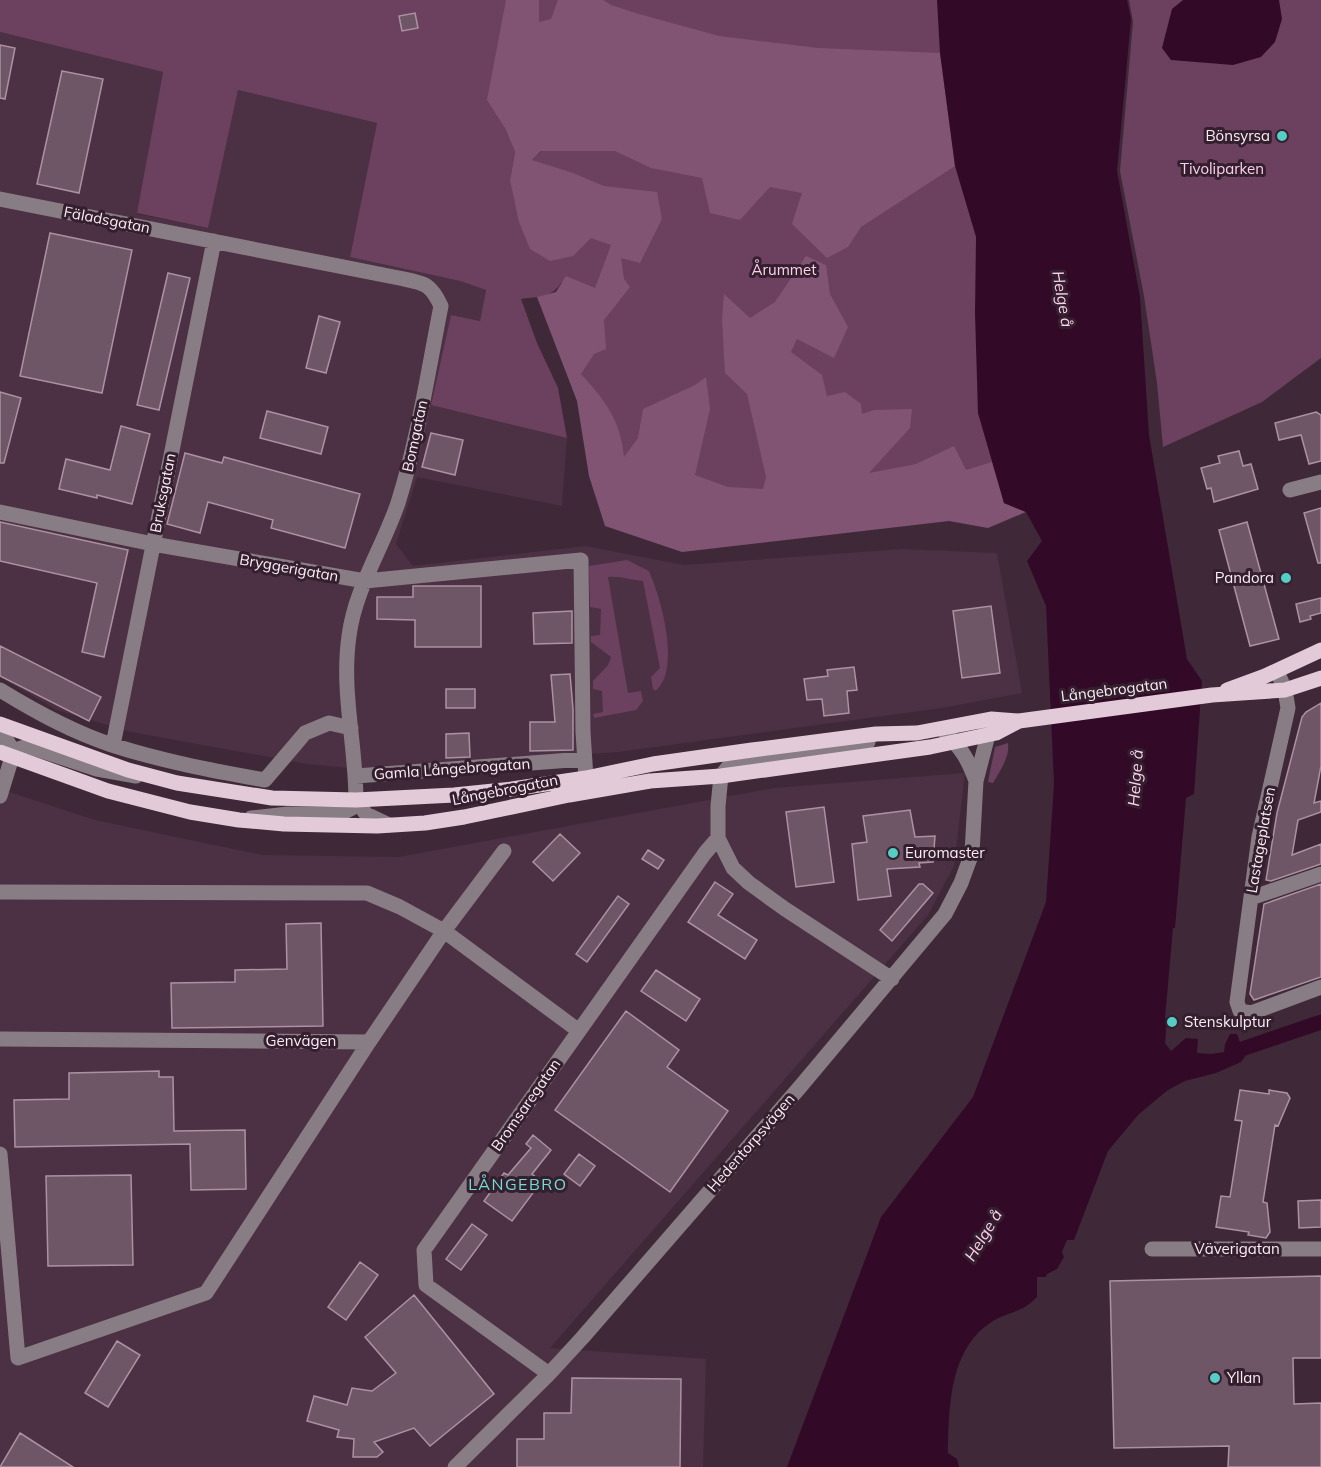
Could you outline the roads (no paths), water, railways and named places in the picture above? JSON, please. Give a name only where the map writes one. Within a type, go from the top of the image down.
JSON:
[{"type":"main road","name":"Långebrogatan","points":[[1209,696],[1277,671],[1321,650]]},
{"type":"main road","name":"Långebrogatan","points":[[0,726],[154,778],[177,783],[272,798],[356,800],[454,795],[586,778],[653,764],[752,750],[876,734],[917,733],[991,719],[1025,720],[1209,696],[1285,690],[1321,678]]},
{"type":"main road","name":"Långebrogatan","points":[[6,755],[142,801],[190,812],[284,824],[389,825],[425,823],[464,817],[650,781],[721,776],[930,747],[996,733],[1025,720]]},
{"type":"street","name":"Fäladsgatan","points":[[0,199],[214,241]]},
{"type":"street","name":"Bruksgatan","points":[[113,745],[214,241]]},
{"type":"street","name":"Bomgatan","points":[[214,241],[424,284],[434,291],[441,306],[408,469],[396,509],[365,581],[349,635],[347,665],[356,800]]},
{"type":"street","points":[[1290,490],[1321,482]]},
{"type":"street","name":"Bryggerigatan","points":[[0,512],[153,544],[365,581],[581,560],[584,759]]},
{"type":"street","name":"Lastageplatsen","points":[[1277,671],[1285,690],[1288,708],[1259,837],[1237,1002],[1240,1011],[1251,1013],[1321,987]]},
{"type":"street","points":[[0,690],[38,713],[113,745],[214,771],[265,780],[305,733],[329,723],[351,728]]},
{"type":"street","points":[[0,726],[10,746],[6,755],[0,796]]},
{"type":"street","name":"Hedentorpsvägen","points":[[940,729],[954,742],[968,761],[976,781]]},
{"type":"street","points":[[892,979],[785,909],[749,883],[733,867],[718,838],[721,776],[729,766],[739,762],[917,733]]},
{"type":"street","name":"Hedentorpsvägen","points":[[455,1467],[549,1374],[800,1087],[945,914],[961,883],[972,853],[976,781],[988,735]]},
{"type":"street","points":[[6,755],[27,746],[97,770],[154,778]]},
{"type":"street","points":[[584,759],[586,778]]},
{"type":"street","name":"Gamla Långebrogatan","points":[[356,776],[584,759]]},
{"type":"street","points":[[239,820],[288,814],[346,812],[352,808],[356,800],[366,814],[389,825]]},
{"type":"street","name":"Bromsaregatan","points":[[549,1374],[426,1285],[423,1250],[718,838]]},
{"type":"street","points":[[0,1154],[18,1358],[206,1293],[369,1042],[444,931],[504,851]]},
{"type":"street","points":[[1251,898],[1321,874]]},
{"type":"street","points":[[0,892],[367,893],[400,907],[444,931],[579,1030]]},
{"type":"street","name":"Genvägen","points":[[0,1039],[369,1042]]},
{"type":"street","name":"Väverigatan","points":[[1152,1249],[1321,1249]]},
{"type":"water","name":"Helge å","points":[[937,0],[1127,0],[1131,19],[1117,171],[1140,297],[1149,435],[1187,659],[1202,681],[1194,794],[1186,798],[1165,1018],[1167,1019],[1165,1043],[1171,1051],[1186,1038],[1198,1039],[1197,1053],[1211,1054],[1224,1052],[1230,1034],[1237,1034],[1245,1057],[1241,1062],[1216,1073],[1185,1081],[1168,1090],[1139,1114],[1108,1151],[1074,1240],[1067,1240],[1062,1252],[1064,1257],[1057,1269],[1047,1274],[1046,1277],[1037,1277],[1037,1297],[1025,1307],[990,1323],[976,1335],[966,1349],[954,1382],[949,1418],[948,1453],[957,1459],[959,1467],[787,1467],[881,1217],[973,1097],[1046,902],[1054,784],[1046,606],[1027,561],[1042,541],[1026,512],[1004,503],[978,413],[975,313],[976,237],[955,166],[940,53]]},
{"type":"water","points":[[1183,0],[1279,0],[1282,19],[1275,42],[1261,57],[1233,65],[1171,60],[1162,48],[1172,9]]},
{"type":"waterway","points":[[1242,1049],[1321,1022]]},
{"type":"place","name":"Bönsyrsa","points":[[1282,136]]},
{"type":"place","name":"Pandora","points":[[1286,578]]},
{"type":"place","name":"Euromaster","points":[[893,853]]},
{"type":"place","name":"Stenskulptur","points":[[1172,1022]]},
{"type":"place","name":"Yllan","points":[[1215,1378]]},
{"type":"district","name":"LÅNGEBRO","points":[[518,1184]]},
{"type":"park label","name":"Tivoliparken","points":[[1222,169]]},
{"type":"park label","name":"Årummet","points":[[784,270]]}]
